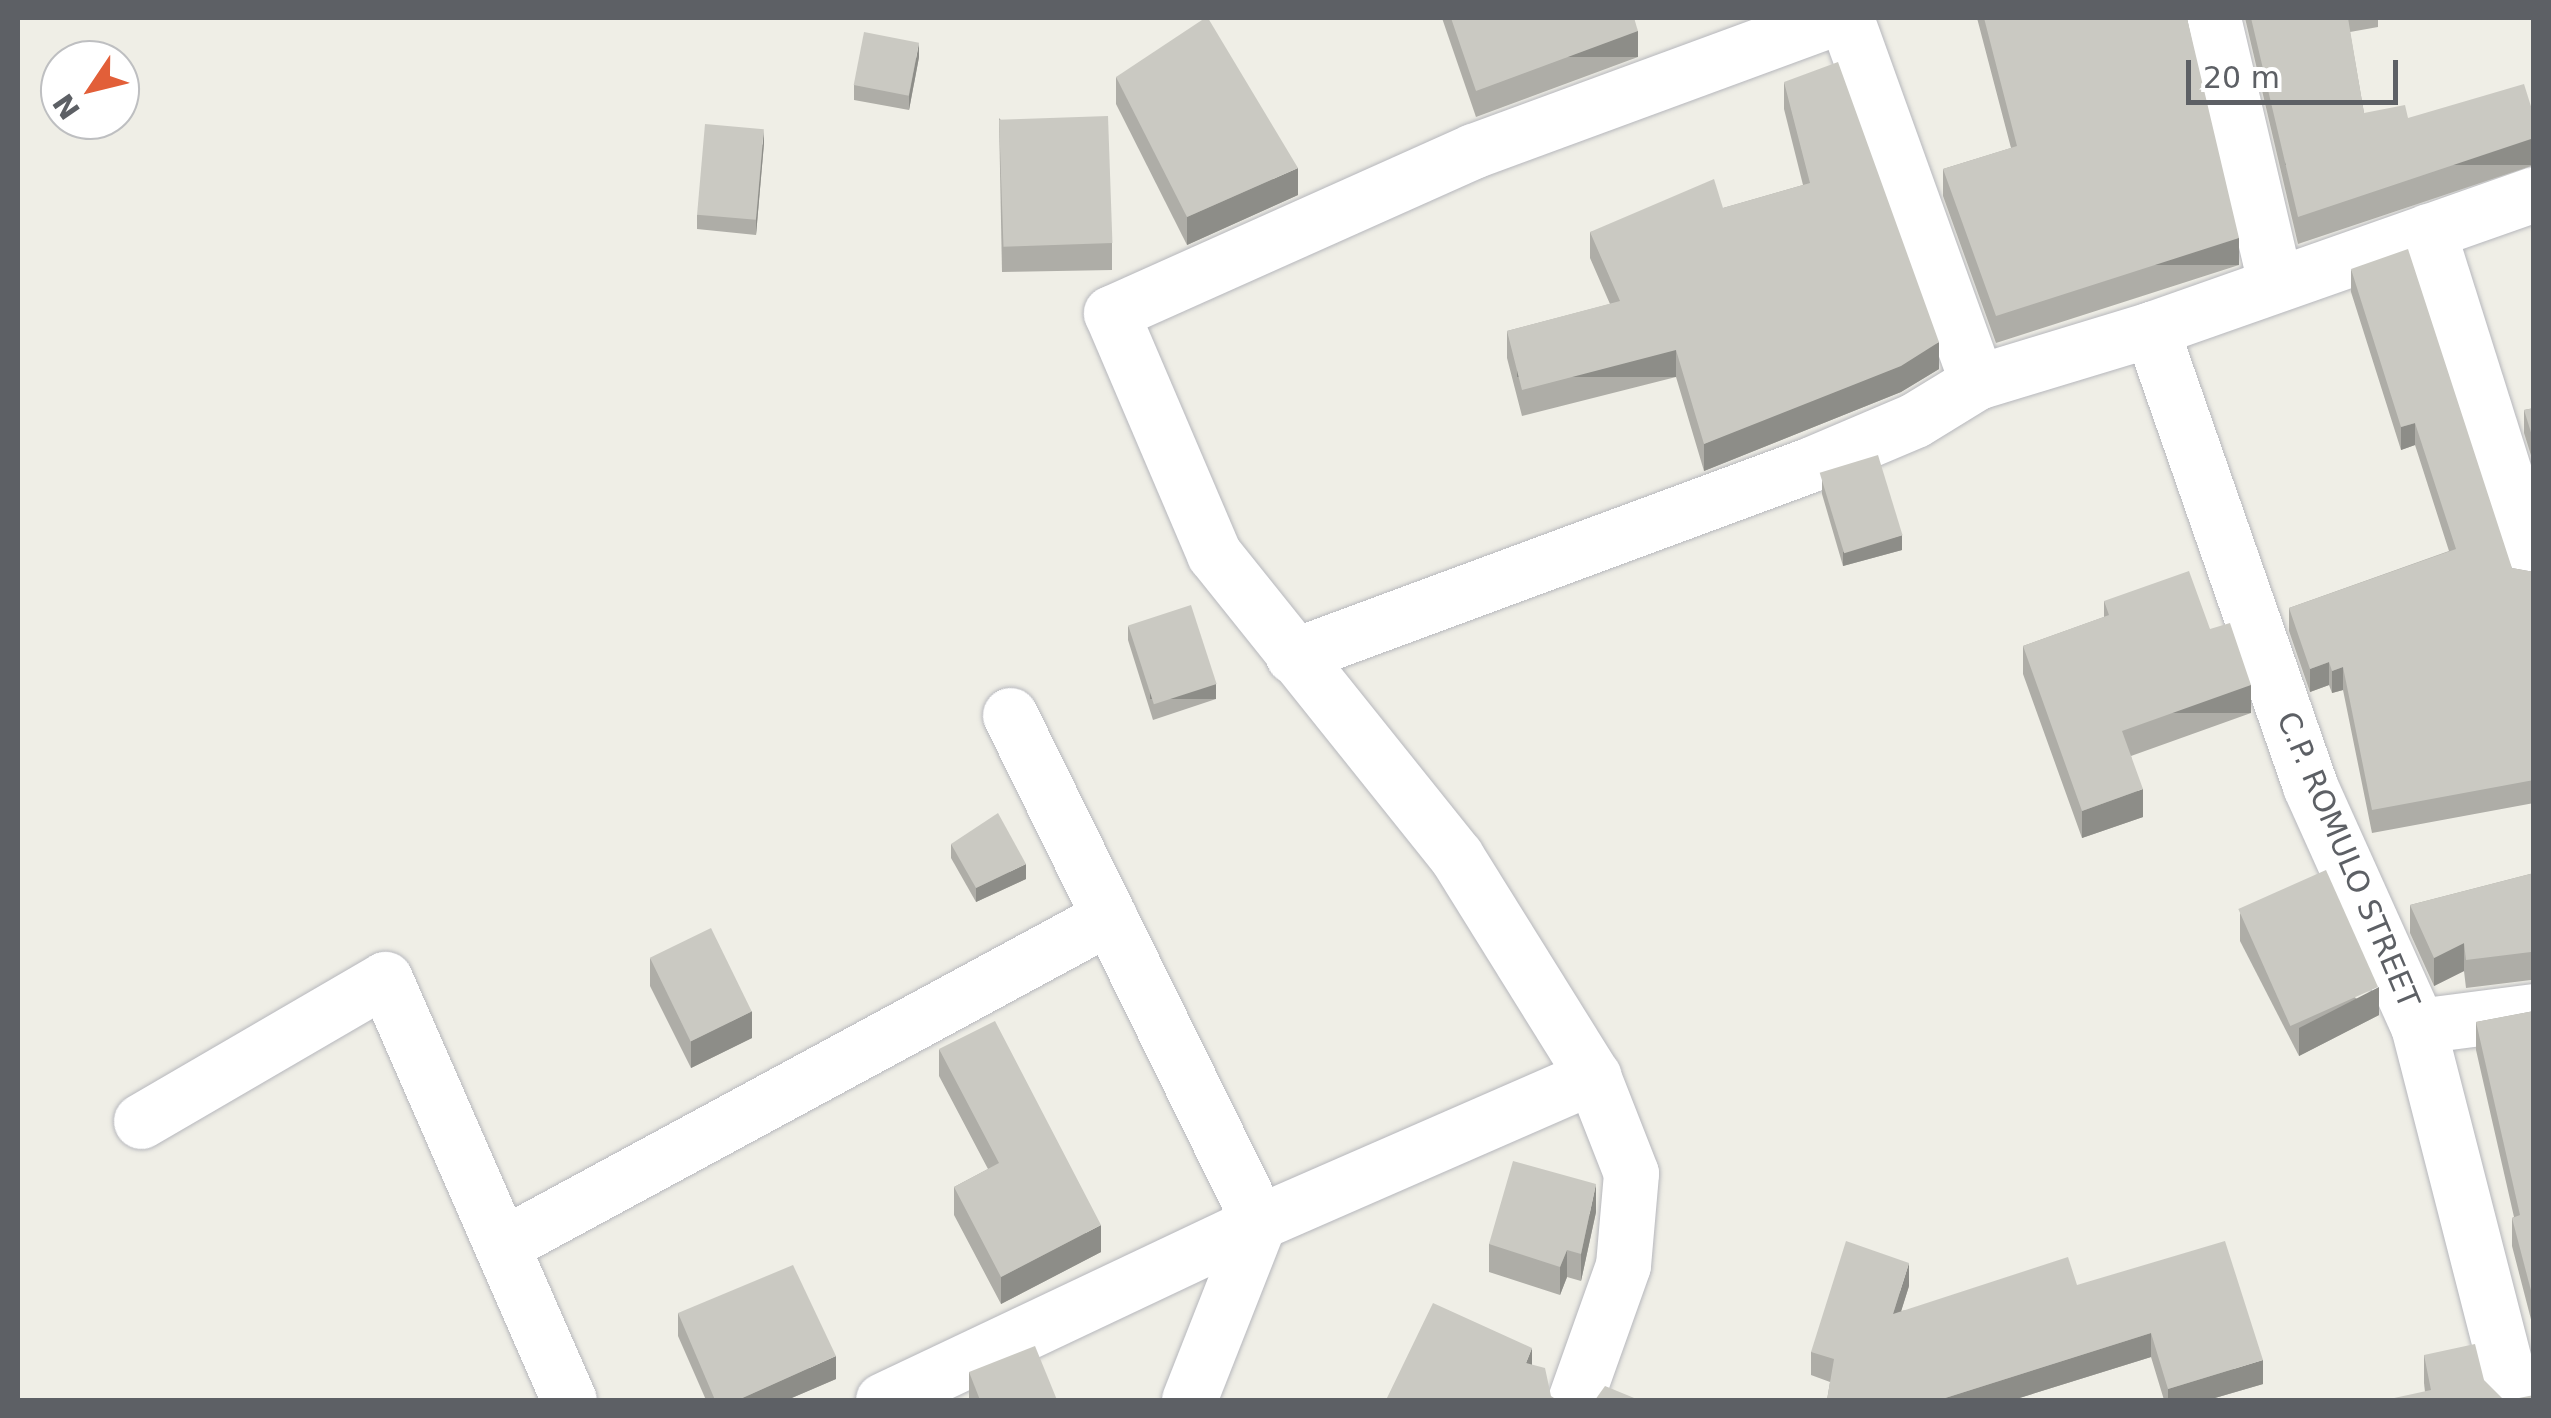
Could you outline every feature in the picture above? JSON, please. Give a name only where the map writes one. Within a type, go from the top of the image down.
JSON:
[{"type":"street","points":[[1576,1400],[1623,1266],[1631,1172],[1592,1076],[1456,856],[1214,554],[1111,312],[1472,151],[1834,18]]},
{"type":"street","points":[[1846,18],[1977,382]]},
{"type":"street","points":[[2213,18],[2275,283]]},
{"type":"street","points":[[1293,656],[1809,465],[1915,420],[1977,382],[2152,329],[2534,194]]},
{"type":"street","points":[[2428,230],[2534,568]]},
{"type":"street","name":"C.P. ROMULO STREET","points":[[2152,329],[2310,786],[2418,1026],[2514,1400]]},
{"type":"street","points":[[1010,714],[1258,1222],[1188,1400]]},
{"type":"street","points":[[504,1244],[1109,917]]},
{"type":"street","points":[[140,1121],[385,980],[504,1244],[569,1400]]},
{"type":"street","points":[[2418,1026],[2534,1011]]},
{"type":"street","points":[[883,1400],[1258,1222],[1592,1076]]},
{"type":"building","points":[[1205,18],[1298,168],[1187,217],[1116,77]]},
{"type":"building","points":[[1451,18],[1634,18],[1638,31],[1476,91]]},
{"type":"building","points":[[1984,18],[2187,18],[2239,238],[1996,316],[1943,169],[2017,146]]},
{"type":"building","points":[[2251,18],[2348,18],[2364,113],[2405,105],[2408,118],[2524,84],[2534,116],[2534,138],[2298,217]]},
{"type":"building","points":[[864,32],[919,43],[909,96],[854,85]]},
{"type":"building","points":[[1838,62],[1939,342],[1901,366],[1704,444],[1676,350],[1522,390],[1507,331],[1620,301],[1590,232],[1714,179],[1723,208],[1810,183],[1784,82]]},
{"type":"building","points":[[1108,116],[1112,243],[1003,247],[999,120]]},
{"type":"building","points":[[705,124],[764,129],[756,220],[697,215]]},
{"type":"building","points":[[2408,249],[2512,568],[2534,572],[2534,780],[2372,810],[2343,667],[2332,671],[2329,662],[2310,669],[2289,608],[2456,549],[2415,423],[2401,427],[2351,269]]},
{"type":"building","points":[[2534,408],[2534,442],[2524,410]]},
{"type":"building","points":[[1878,455],[1903,535],[1844,553],[1820,473]]},
{"type":"building","points":[[2189,571],[2210,629],[2230,623],[2251,685],[2122,731],[2143,789],[2082,811],[2023,646],[2109,615],[2104,601]]},
{"type":"building","points":[[1191,605],[1217,684],[1154,704],[1128,625]]},
{"type":"building","points":[[998,813],[1026,864],[976,888],[951,844]]},
{"type":"building","points":[[2326,870],[2378,987],[2290,1026],[2238,909]]},
{"type":"building","points":[[2534,873],[2534,953],[2466,960],[2464,943],[2434,958],[2410,905]]},
{"type":"building","points":[[711,928],[752,1012],[691,1041],[650,958]]},
{"type":"building","points":[[2534,1011],[2534,1302],[2512,1218],[2520,1215],[2476,1022]]},
{"type":"building","points":[[995,1021],[1101,1225],[1001,1277],[954,1187],[999,1163],[939,1049]]},
{"type":"building","points":[[1513,1161],[1596,1184],[1581,1254],[1567,1250],[1560,1267],[1489,1244]]},
{"type":"building","points":[[1846,1241],[1909,1263],[1893,1314],[2068,1257],[2077,1285],[2225,1241],[2263,1360],[2168,1389],[2151,1333],[1939,1400],[1827,1400],[1834,1359],[1811,1352]]},
{"type":"building","points":[[793,1265],[836,1356],[738,1400],[715,1400],[678,1313]]},
{"type":"building","points":[[1433,1303],[1532,1348],[1526,1363],[1545,1368],[1551,1396],[1557,1400],[1386,1400]]},
{"type":"building","points":[[2475,1344],[2484,1380],[2504,1400],[2385,1400],[2431,1390],[2424,1355]]},
{"type":"building","points":[[1035,1346],[1057,1400],[980,1400],[969,1372]]},
{"type":"building","points":[[1605,1386],[1639,1400],[1595,1400]]}]
